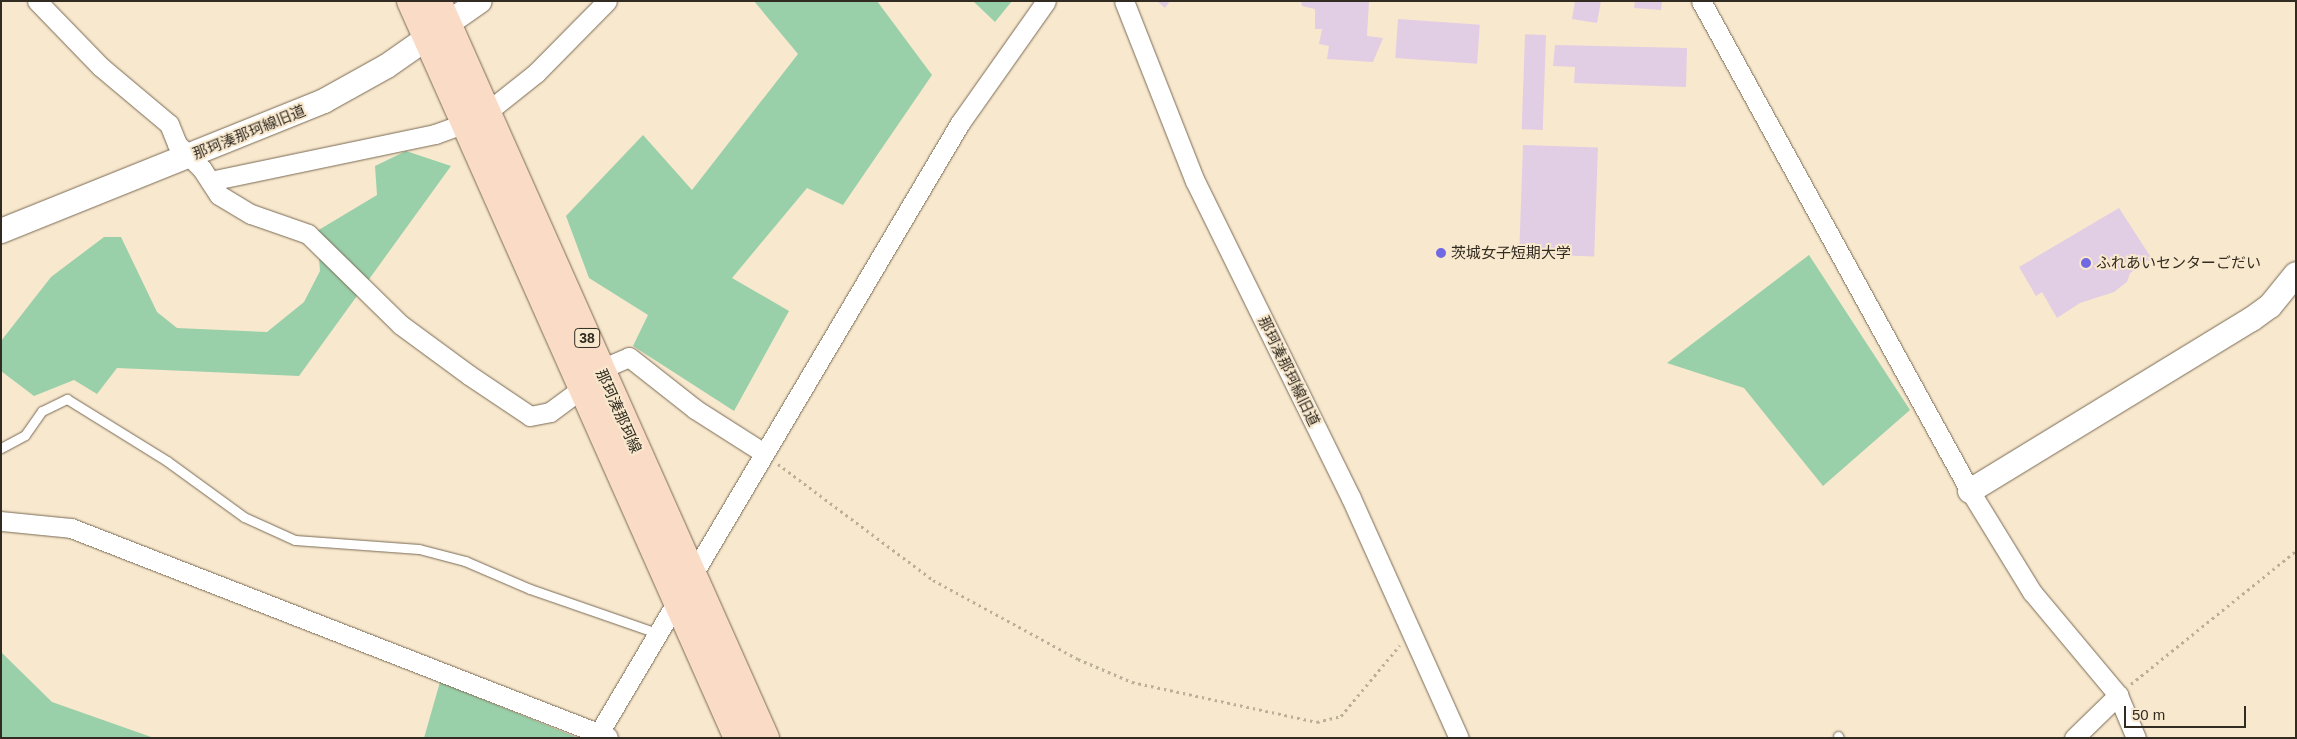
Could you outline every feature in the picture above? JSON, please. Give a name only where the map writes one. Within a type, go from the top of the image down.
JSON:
[{"type":"main road","name":"那珂湊那珂線","points":[[411,1],[438,22],[476,117],[593,378],[693,576],[764,738]]},
{"type":"main road","name":"那珂湊那珂線","points":[[593,378],[680,602],[738,738]]},
{"type":"street","points":[[37,1],[100,68],[168,124],[189,156],[219,195],[251,214],[308,234],[402,325],[530,416],[550,412],[593,378],[629,356],[695,409],[764,453]]},
{"type":"street","name":"那珂湊那珂線旧道","points":[[1,231],[324,101],[438,22],[480,1]]},
{"type":"street","points":[[210,181],[426,136],[476,117],[536,74],[606,1]]},
{"type":"street","points":[[1,521],[71,528],[601,736],[680,602],[764,453],[960,123],[1046,1]]},
{"type":"street","name":"那珂湊那珂線旧道","points":[[1124,1],[1195,181],[1351,498],[1410,633],[1459,738]]},
{"type":"street","points":[[1701,1],[1970,491],[2032,592],[2118,694],[2136,738]]},
{"type":"street","points":[[1970,491],[2252,319],[2270,306],[2296,274]]},
{"type":"street","points":[[2074,738],[2118,694]]},
{"type":"lane","points":[[1,448],[25,435],[42,411],[67,400],[168,461],[244,517],[295,540],[419,549],[465,561],[530,589],[660,634]]},
{"type":"path","points":[[764,453],[933,580],[1078,659],[1132,682],[1317,722],[1341,716],[1410,633]]},
{"type":"path","points":[[2118,694],[2296,551]]},
{"type":"green space","points":[[754,1],[877,1],[932,75],[843,205],[807,188],[732,278],[789,311],[734,411],[633,346],[648,315],[589,278],[566,216],[643,135],[692,190],[798,54]]},
{"type":"green space","points":[[973,1],[1012,1],[995,22]]},
{"type":"green space","points":[[406,151],[451,166],[299,376],[117,368],[97,394],[74,380],[34,396],[1,371],[1,341],[51,277],[104,237],[121,237],[157,312],[177,328],[267,332],[304,302],[320,271],[317,231],[377,195],[375,166]]},
{"type":"green space","points":[[1809,255],[1910,410],[1823,486],[1744,388],[1667,363]]},
{"type":"green space","points":[[1,652],[52,702],[154,738],[1,738]]},
{"type":"green space","points":[[440,682],[578,738],[424,738]]},
{"type":"building","points":[[1157,1],[1170,1],[1165,8]]},
{"type":"building","points":[[1301,1],[1369,1],[1367,36],[1383,38],[1373,62],[1327,59],[1329,46],[1319,44],[1322,29],[1315,29],[1315,9],[1302,6]]},
{"type":"building","points":[[1575,1],[1601,1],[1597,23],[1572,19]]},
{"type":"building","points":[[1635,1],[1662,1],[1661,10],[1634,8]]},
{"type":"building","points":[[1398,19],[1480,25],[1477,64],[1395,58]]},
{"type":"building","points":[[1525,34],[1546,35],[1543,130],[1522,129]]},
{"type":"building","points":[[1555,45],[1687,48],[1686,87],[1574,83],[1575,67],[1553,66]]},
{"type":"building","points":[[1523,145],[1598,148],[1594,257],[1519,254]]},
{"type":"building","name":"ふれあいセンターごだい","points":[[2119,208],[2152,259],[2130,273],[2127,282],[2114,292],[2080,303],[2057,318],[2042,292],[2036,296],[2019,267]]},
{"type":"place","name":"茨城女子短期大学","points":[[1441,253]]},
{"type":"place","name":"ふれあいセンターごだい","points":[[2086,263]]}]
